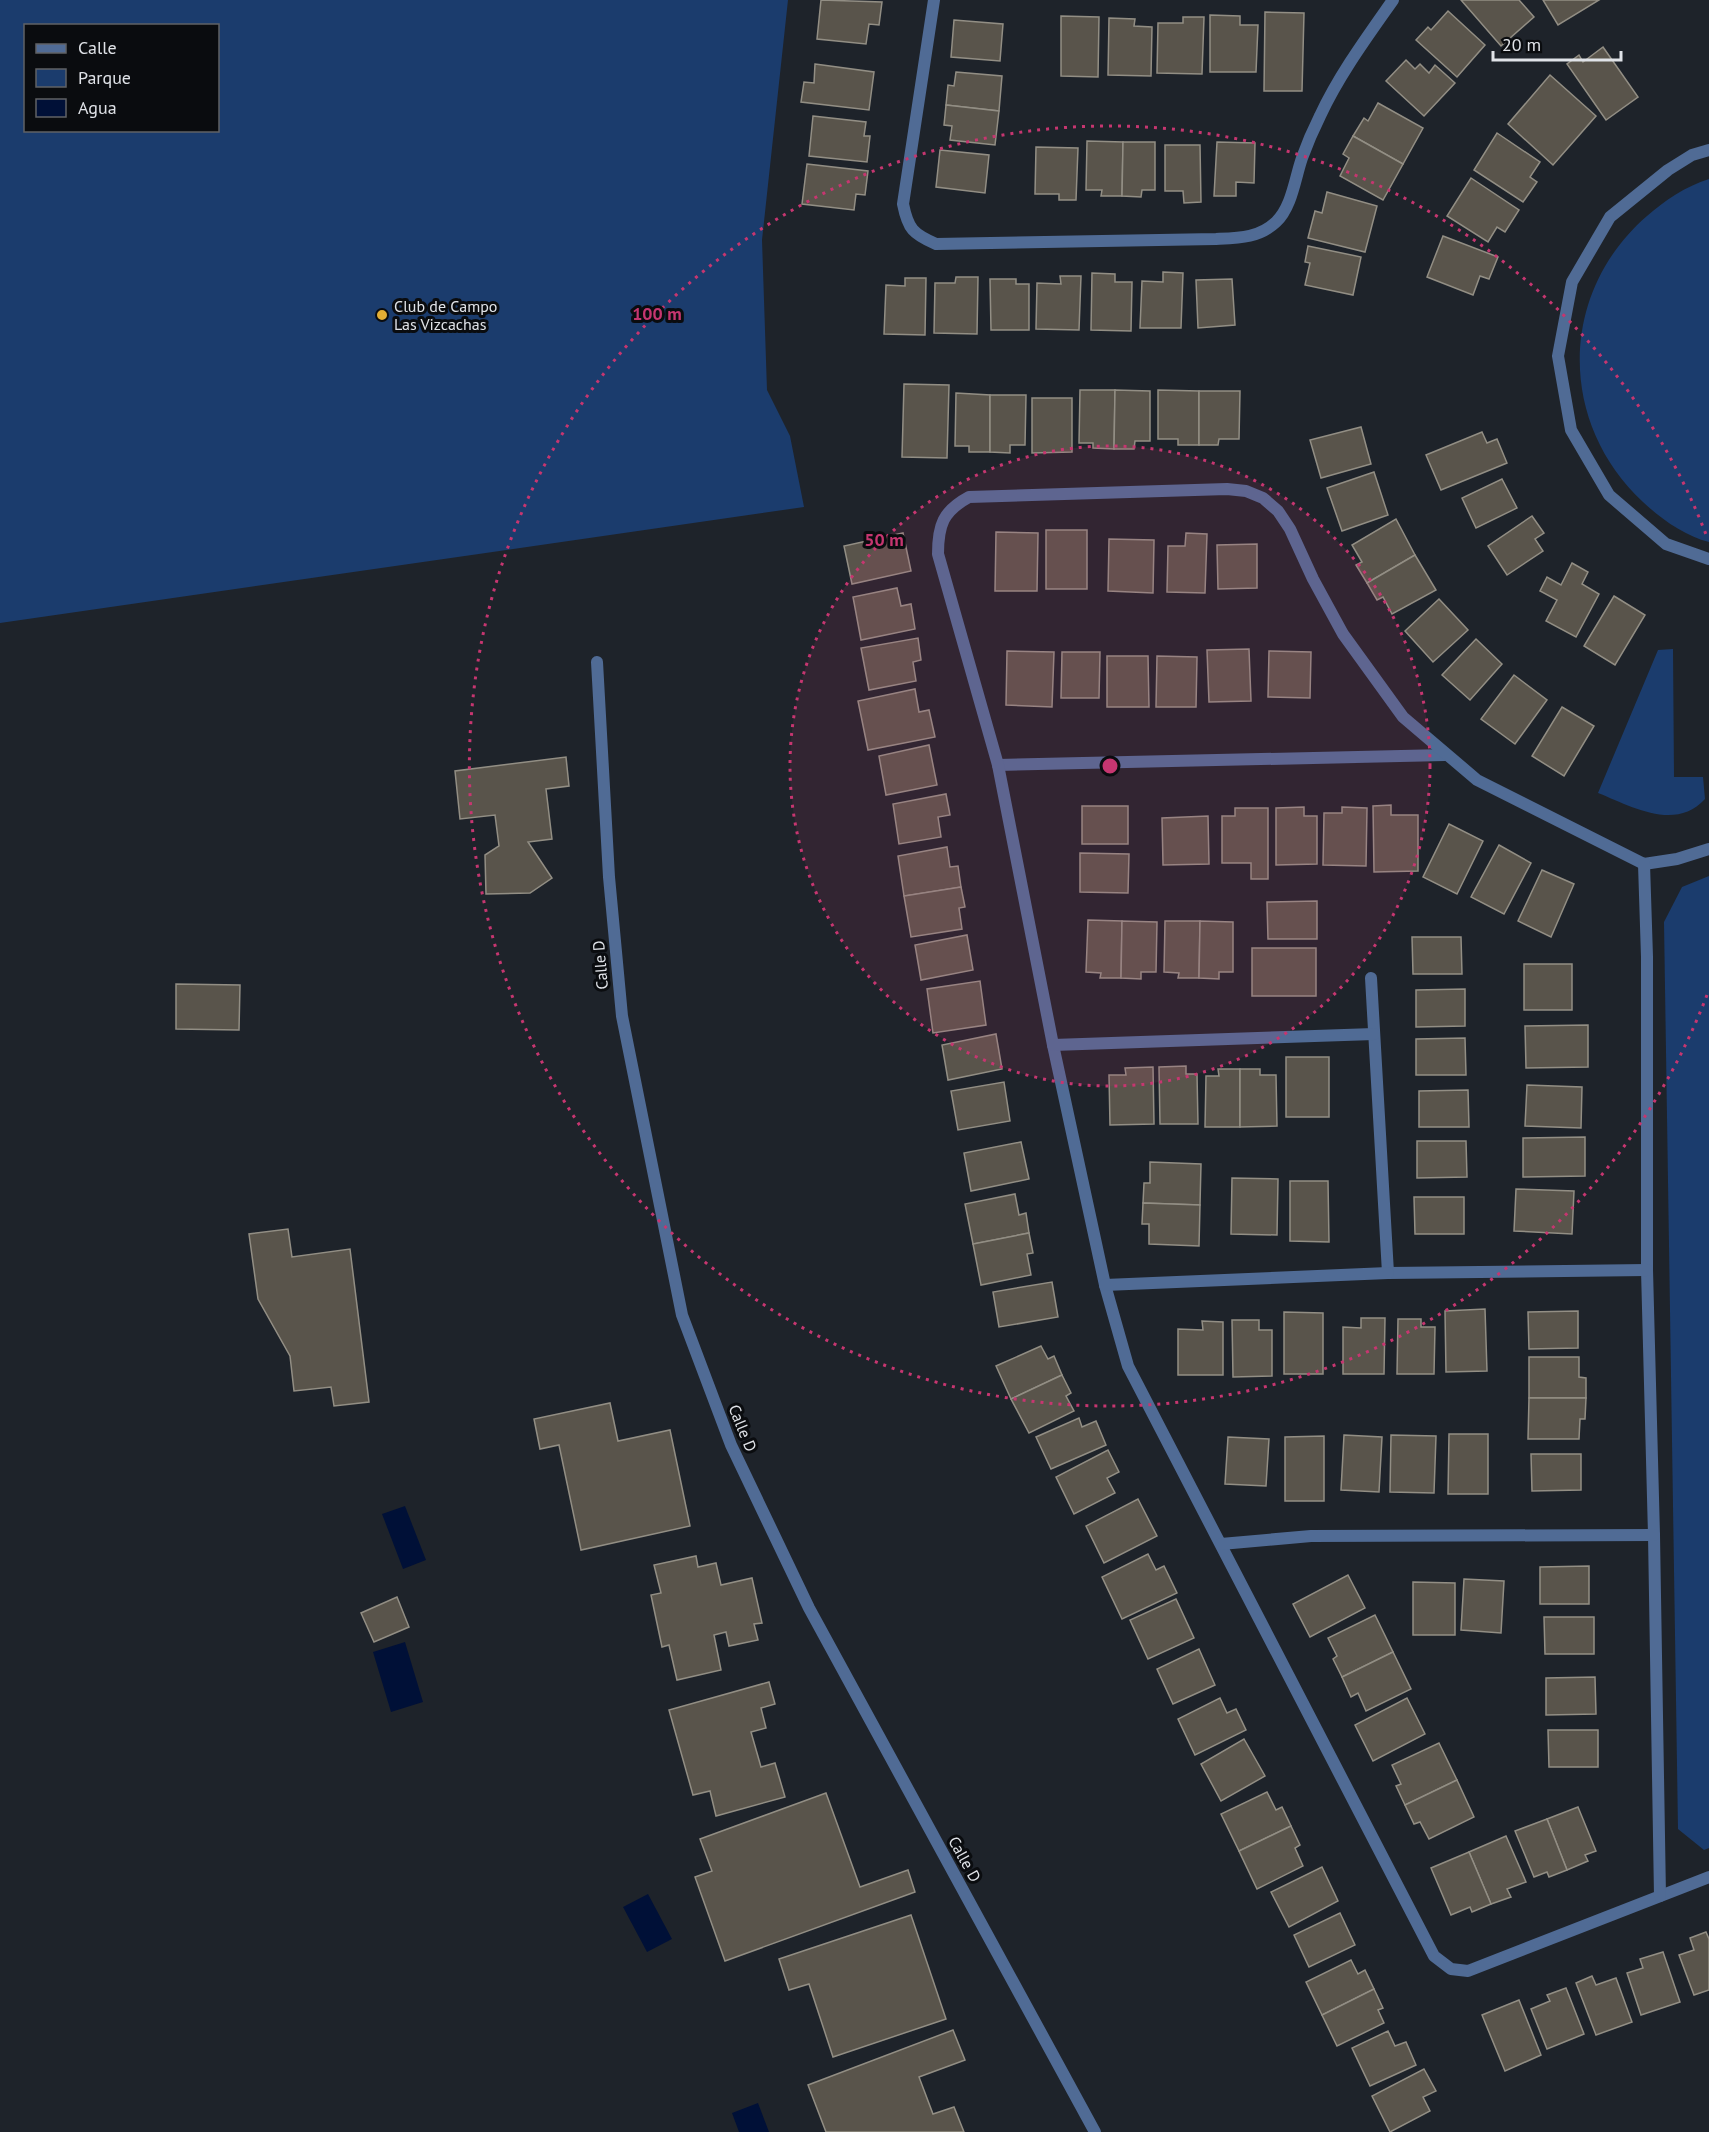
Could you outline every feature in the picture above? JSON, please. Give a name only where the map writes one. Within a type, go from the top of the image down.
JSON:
[{"type":"street","points":[[934,0],[903,204],[907,223],[918,236],[936,244],[1216,239],[1245,237],[1268,229],[1279,219],[1286,206],[1302,157],[1326,104],[1349,64],[1393,0]]},
{"type":"street","points":[[1709,150],[1692,155],[1668,170],[1610,217],[1572,282],[1558,356],[1571,430],[1609,495],[1666,544],[1709,559]]},
{"type":"street","points":[[1709,849],[1677,859],[1644,864],[1477,780],[1445,755],[1402,717],[1343,634],[1313,579],[1290,529],[1278,511],[1263,498],[1246,491],[1227,489],[969,497],[956,504],[945,516],[938,533],[938,554],[998,765],[1053,1045],[1105,1285],[1128,1366],[1434,1956],[1451,1969],[1468,1971],[1709,1877]]},
{"type":"street","name":"Calle D","points":[[597,662],[609,877],[622,1016],[682,1315],[731,1445],[809,1608],[1095,2132]]},
{"type":"street","points":[[998,765],[1445,755]]},
{"type":"street","points":[[1644,864],[1647,957],[1647,1270],[1660,1896]]},
{"type":"street","points":[[1371,978],[1388,1273]]},
{"type":"street","points":[[1053,1045],[1374,1034]]},
{"type":"street","points":[[1105,1285],[1388,1273],[1647,1270]]},
{"type":"street","points":[[1221,1544],[1311,1536],[1654,1535]]},
{"type":"green space","name":"Club de Campo Las Vizcachas","points":[[0,0],[788,0],[762,240],[767,390],[790,436],[804,507],[0,623]]},
{"type":"green space","points":[[1709,179],[1709,542],[1682,531],[1658,515],[1643,502],[1615,470],[1595,435],[1583,397],[1580,358],[1584,320],[1597,282],[1618,247],[1647,216],[1661,205],[1676,194]]},
{"type":"green space","points":[[1673,649],[1674,777],[1703,777],[1705,799],[1693,809],[1680,814],[1667,815],[1638,809],[1598,793],[1658,650]]},
{"type":"green space","points":[[1709,876],[1709,1848],[1704,1850],[1678,1829],[1664,922],[1682,887]]},
{"type":"water","points":[[405,1506],[426,1560],[403,1569],[382,1514]]},
{"type":"water","points":[[405,1642],[423,1702],[391,1712],[373,1652]]},
{"type":"water","points":[[648,1894],[672,1939],[647,1952],[623,1907]]},
{"type":"water","points":[[758,2103],[769,2132],[739,2132],[732,2113]]},
{"type":"building","points":[[821,0],[882,2],[879,25],[869,24],[866,44],[817,39]]},
{"type":"building","points":[[1461,0],[1519,0],[1534,17],[1501,46]]},
{"type":"building","points":[[1543,0],[1599,0],[1558,25]]},
{"type":"building","points":[[1448,11],[1485,45],[1457,77],[1416,40],[1428,27],[1431,30]]},
{"type":"building","points":[[1265,12],[1304,13],[1302,91],[1264,91]]},
{"type":"building","points":[[1210,15],[1240,16],[1240,25],[1258,25],[1256,72],[1210,72]]},
{"type":"building","points":[[1061,16],[1099,17],[1098,77],[1061,76]]},
{"type":"building","points":[[1183,17],[1204,17],[1202,74],[1157,73],[1158,23],[1183,23]]},
{"type":"building","points":[[1109,18],[1135,19],[1134,26],[1152,27],[1151,76],[1108,75]]},
{"type":"building","points":[[954,20],[1003,24],[1000,61],[951,57]]},
{"type":"building","points":[[1603,47],[1638,97],[1606,120],[1567,64],[1579,55],[1583,62]]},
{"type":"building","points":[[1406,60],[1415,69],[1420,64],[1429,73],[1435,65],[1455,83],[1424,116],[1386,81]]},
{"type":"building","points":[[815,64],[874,72],[869,110],[801,102],[804,82],[814,83]]},
{"type":"building","points":[[956,72],[1002,76],[999,111],[946,105],[948,85],[954,86]]},
{"type":"building","points":[[1550,75],[1596,116],[1553,165],[1508,124]]},
{"type":"building","points":[[1378,103],[1423,128],[1403,164],[1353,136],[1364,118],[1368,121]]},
{"type":"building","points":[[946,105],[999,111],[995,145],[950,140],[952,126],[944,125]]},
{"type":"building","points":[[813,116],[866,122],[864,136],[870,136],[867,162],[809,156]]},
{"type":"building","points":[[1497,133],[1540,162],[1530,177],[1537,182],[1523,202],[1474,170]]},
{"type":"building","points":[[1353,136],[1403,164],[1383,200],[1340,176],[1349,158],[1343,154]]},
{"type":"building","points":[[1087,141],[1123,142],[1122,196],[1101,196],[1102,190],[1086,190]]},
{"type":"building","points":[[1123,142],[1155,142],[1155,190],[1142,190],[1141,197],[1122,196]]},
{"type":"building","points":[[1217,142],[1255,143],[1254,183],[1236,182],[1236,196],[1214,196]]},
{"type":"building","points":[[1165,145],[1200,145],[1201,202],[1184,203],[1183,191],[1165,191]]},
{"type":"building","points":[[1036,147],[1078,148],[1076,200],[1059,200],[1059,194],[1035,194]]},
{"type":"building","points":[[940,150],[989,155],[985,193],[936,187]]},
{"type":"building","points":[[807,164],[868,171],[865,195],[856,194],[854,210],[802,204]]},
{"type":"building","points":[[1471,178],[1519,210],[1505,232],[1497,227],[1488,242],[1447,216]]},
{"type":"building","points":[[1327,192],[1377,206],[1365,252],[1308,238],[1315,211],[1322,213]]},
{"type":"building","points":[[1443,236],[1498,257],[1489,279],[1480,276],[1473,295],[1427,277]]},
{"type":"building","points":[[1308,246],[1361,257],[1353,295],[1305,285],[1310,263],[1305,262]]},
{"type":"building","points":[[1163,272],[1183,273],[1181,328],[1140,328],[1142,281],[1163,282]]},
{"type":"building","points":[[1092,273],[1115,274],[1115,282],[1132,282],[1131,331],[1091,330]]},
{"type":"building","points":[[1060,276],[1081,276],[1079,330],[1036,329],[1037,283],[1061,284]]},
{"type":"building","points":[[956,277],[978,277],[977,334],[934,333],[935,283],[955,283]]},
{"type":"building","points":[[905,278],[926,278],[925,335],[884,334],[886,285],[905,286]]},
{"type":"building","points":[[990,279],[1016,279],[1016,284],[1029,284],[1029,330],[991,330]]},
{"type":"building","points":[[1232,279],[1235,325],[1198,328],[1196,280]]},
{"type":"building","points":[[904,384],[949,385],[947,458],[902,457]]},
{"type":"building","points":[[1080,390],[1115,390],[1114,449],[1093,448],[1093,443],[1079,443]]},
{"type":"building","points":[[1115,390],[1150,391],[1150,441],[1135,441],[1134,449],[1114,449]]},
{"type":"building","points":[[1158,390],[1199,391],[1199,445],[1178,445],[1178,439],[1158,439]]},
{"type":"building","points":[[1199,391],[1240,391],[1239,439],[1219,439],[1218,445],[1199,445]]},
{"type":"building","points":[[956,393],[990,395],[990,452],[969,452],[969,446],[955,446]]},
{"type":"building","points":[[990,395],[1026,395],[1025,445],[1010,445],[1010,453],[990,452]]},
{"type":"building","points":[[1032,398],[1072,398],[1072,452],[1032,453]]},
{"type":"building","points":[[1361,427],[1371,464],[1321,478],[1310,440]]},
{"type":"building","points":[[1482,432],[1487,443],[1497,439],[1507,463],[1441,490],[1426,455]]},
{"type":"building","points":[[1374,472],[1388,515],[1342,531],[1327,488]]},
{"type":"building","points":[[1502,479],[1517,508],[1476,528],[1462,498]]},
{"type":"building","points":[[1532,516],[1544,533],[1535,539],[1543,551],[1507,575],[1488,546]]},
{"type":"building","points":[[1396,519],[1415,555],[1367,583],[1356,565],[1362,562],[1352,545]]},
{"type":"building","points":[[1046,530],[1087,530],[1087,589],[1046,589]]},
{"type":"building","points":[[996,532],[1038,533],[1037,591],[995,591]]},
{"type":"building","points":[[903,533],[911,571],[852,584],[844,546]]},
{"type":"building","points":[[1186,533],[1207,534],[1205,593],[1167,592],[1168,546],[1185,546]]},
{"type":"building","points":[[1109,539],[1154,540],[1153,593],[1108,591]]},
{"type":"building","points":[[1257,544],[1257,588],[1218,589],[1217,545]]},
{"type":"building","points":[[1415,555],[1436,590],[1392,614],[1383,597],[1377,600],[1367,583]]},
{"type":"building","points":[[1572,563],[1588,572],[1582,584],[1599,594],[1576,637],[1546,621],[1557,600],[1540,591],[1547,577],[1561,585]]},
{"type":"building","points":[[897,588],[901,606],[911,604],[915,629],[861,640],[853,597]]},
{"type":"building","points":[[1614,596],[1645,615],[1615,665],[1584,646]]},
{"type":"building","points":[[1439,599],[1468,630],[1433,662],[1405,631]]},
{"type":"building","points":[[918,638],[921,660],[913,662],[916,681],[869,690],[861,648]]},
{"type":"building","points":[[1476,639],[1502,664],[1470,700],[1442,675]]},
{"type":"building","points":[[1249,649],[1251,701],[1209,702],[1207,650]]},
{"type":"building","points":[[1007,651],[1054,652],[1052,707],[1006,705]]},
{"type":"building","points":[[1269,651],[1311,652],[1310,698],[1268,697]]},
{"type":"building","points":[[1062,652],[1100,652],[1099,698],[1061,698]]},
{"type":"building","points":[[1107,656],[1148,656],[1149,707],[1107,707]]},
{"type":"building","points":[[1157,656],[1197,657],[1196,707],[1156,707]]},
{"type":"building","points":[[1514,675],[1547,700],[1515,744],[1481,719]]},
{"type":"building","points":[[915,689],[919,712],[929,710],[935,737],[868,750],[858,701]]},
{"type":"building","points":[[1562,707],[1594,726],[1564,776],[1532,756]]},
{"type":"building","points":[[929,745],[937,785],[886,795],[879,756]]},
{"type":"building","points":[[566,757],[569,786],[546,789],[552,839],[528,842],[552,878],[530,893],[486,894],[485,855],[499,846],[495,815],[460,819],[455,771]]},
{"type":"building","points":[[946,794],[950,815],[938,817],[941,837],[899,844],[893,804]]},
{"type":"building","points":[[1391,805],[1391,815],[1418,815],[1418,871],[1374,872],[1373,806]]},
{"type":"building","points":[[1082,806],[1128,806],[1128,844],[1082,844]]},
{"type":"building","points":[[1304,807],[1304,816],[1317,816],[1317,864],[1276,865],[1276,808]]},
{"type":"building","points":[[1342,807],[1367,808],[1366,866],[1323,865],[1324,813],[1342,813]]},
{"type":"building","points":[[1235,808],[1268,808],[1268,879],[1251,879],[1251,863],[1222,863],[1222,816],[1235,816]]},
{"type":"building","points":[[1208,816],[1209,864],[1163,865],[1162,818]]},
{"type":"building","points":[[1449,824],[1483,841],[1457,894],[1423,877]]},
{"type":"building","points":[[1499,845],[1531,863],[1504,914],[1471,897]]},
{"type":"building","points":[[947,847],[950,867],[958,866],[961,887],[904,896],[898,856]]},
{"type":"building","points":[[1080,853],[1129,854],[1128,893],[1080,892]]},
{"type":"building","points":[[1542,870],[1574,884],[1551,937],[1518,921]]},
{"type":"building","points":[[961,887],[965,907],[959,908],[962,929],[911,937],[904,896]]},
{"type":"building","points":[[1317,901],[1317,939],[1268,939],[1267,902]]},
{"type":"building","points":[[1088,920],[1122,921],[1121,978],[1100,978],[1101,973],[1086,972]]},
{"type":"building","points":[[1122,921],[1157,922],[1156,972],[1141,972],[1141,979],[1121,978]]},
{"type":"building","points":[[1165,921],[1200,921],[1199,978],[1178,978],[1179,973],[1164,972]]},
{"type":"building","points":[[1200,921],[1233,922],[1233,972],[1219,972],[1219,979],[1199,978]]},
{"type":"building","points":[[967,935],[973,970],[921,980],[915,945]]},
{"type":"building","points":[[1412,937],[1461,937],[1462,974],[1413,974]]},
{"type":"building","points":[[1252,948],[1316,948],[1316,996],[1252,996]]},
{"type":"building","points":[[1524,964],[1572,964],[1572,1010],[1524,1010]]},
{"type":"building","points":[[980,981],[986,1025],[933,1033],[927,989]]},
{"type":"building","points":[[176,984],[240,985],[239,1030],[176,1029]]},
{"type":"building","points":[[1465,989],[1465,1026],[1416,1027],[1416,990]]},
{"type":"building","points":[[1588,1025],[1588,1067],[1526,1068],[1525,1026]]},
{"type":"building","points":[[996,1034],[1002,1069],[948,1080],[942,1045]]},
{"type":"building","points":[[1465,1038],[1466,1075],[1416,1075],[1416,1039]]},
{"type":"building","points":[[1286,1057],[1329,1057],[1329,1117],[1286,1117]]},
{"type":"building","points":[[1186,1066],[1186,1074],[1197,1074],[1198,1124],[1160,1124],[1159,1067]]},
{"type":"building","points":[[1153,1067],[1154,1124],[1110,1125],[1109,1075],[1126,1075],[1125,1068]]},
{"type":"building","points":[[1218,1069],[1240,1069],[1240,1127],[1205,1127],[1206,1076],[1219,1076]]},
{"type":"building","points":[[1240,1069],[1260,1069],[1260,1075],[1276,1075],[1277,1126],[1240,1127]]},
{"type":"building","points":[[1004,1082],[1010,1121],[958,1130],[951,1091]]},
{"type":"building","points":[[1527,1085],[1582,1087],[1581,1128],[1525,1126]]},
{"type":"building","points":[[1468,1090],[1469,1127],[1419,1127],[1419,1091]]},
{"type":"building","points":[[1585,1137],[1585,1176],[1523,1177],[1523,1138]]},
{"type":"building","points":[[1417,1141],[1466,1141],[1467,1177],[1417,1178]]},
{"type":"building","points":[[1021,1142],[1029,1179],[971,1191],[964,1153]]},
{"type":"building","points":[[1150,1162],[1201,1164],[1200,1205],[1143,1203],[1144,1183],[1150,1183]]},
{"type":"building","points":[[1232,1178],[1278,1179],[1277,1235],[1231,1234]]},
{"type":"building","points":[[1290,1181],[1328,1181],[1329,1242],[1290,1241]]},
{"type":"building","points":[[1516,1189],[1574,1191],[1572,1234],[1514,1231]]},
{"type":"building","points":[[1015,1194],[1019,1215],[1026,1213],[1029,1233],[973,1244],[965,1204]]},
{"type":"building","points":[[1414,1197],[1464,1197],[1464,1234],[1415,1234]]},
{"type":"building","points":[[1143,1203],[1200,1205],[1199,1246],[1149,1244],[1149,1224],[1142,1224]]},
{"type":"building","points":[[288,1229],[292,1257],[350,1249],[369,1402],[334,1406],[331,1387],[294,1391],[290,1356],[258,1299],[249,1234]]},
{"type":"building","points":[[1029,1233],[1033,1253],[1027,1254],[1031,1275],[981,1285],[973,1244]]},
{"type":"building","points":[[1052,1282],[1058,1317],[999,1327],[993,1292]]},
{"type":"building","points":[[1485,1309],[1487,1371],[1446,1372],[1445,1311]]},
{"type":"building","points":[[1578,1311],[1578,1348],[1529,1349],[1528,1312]]},
{"type":"building","points":[[1284,1312],[1323,1313],[1323,1374],[1284,1374]]},
{"type":"building","points":[[1361,1318],[1385,1318],[1384,1374],[1343,1374],[1343,1327],[1361,1328]]},
{"type":"building","points":[[1398,1319],[1421,1319],[1421,1327],[1435,1327],[1434,1374],[1397,1374]]},
{"type":"building","points":[[1232,1320],[1259,1320],[1259,1330],[1272,1330],[1272,1376],[1233,1377]]},
{"type":"building","points":[[1202,1321],[1223,1322],[1223,1375],[1178,1375],[1178,1329],[1203,1330]]},
{"type":"building","points":[[1041,1346],[1048,1359],[1054,1356],[1062,1375],[1011,1399],[996,1366]]},
{"type":"building","points":[[1529,1357],[1579,1357],[1579,1377],[1586,1378],[1586,1398],[1529,1398]]},
{"type":"building","points":[[1062,1375],[1071,1393],[1066,1396],[1074,1411],[1029,1433],[1011,1399]]},
{"type":"building","points":[[1529,1398],[1586,1398],[1585,1419],[1580,1419],[1579,1439],[1528,1439]]},
{"type":"building","points":[[610,1403],[618,1441],[670,1430],[690,1526],[581,1550],[559,1445],[540,1449],[534,1419]]},
{"type":"building","points":[[1079,1418],[1082,1427],[1096,1421],[1106,1445],[1051,1469],[1036,1437]]},
{"type":"building","points":[[1449,1434],[1488,1434],[1488,1494],[1448,1494]]},
{"type":"building","points":[[1344,1435],[1382,1437],[1379,1492],[1341,1490]]},
{"type":"building","points":[[1391,1435],[1436,1436],[1434,1493],[1390,1492]]},
{"type":"building","points":[[1324,1436],[1324,1501],[1285,1501],[1285,1437]]},
{"type":"building","points":[[1228,1437],[1269,1439],[1266,1486],[1225,1484]]},
{"type":"building","points":[[1108,1450],[1119,1472],[1107,1478],[1115,1493],[1074,1514],[1056,1477]]},
{"type":"building","points":[[1531,1454],[1581,1454],[1581,1490],[1532,1491]]},
{"type":"building","points":[[1138,1499],[1157,1536],[1104,1563],[1086,1526]]},
{"type":"building","points":[[1148,1554],[1156,1570],[1164,1566],[1177,1593],[1122,1619],[1102,1577]]},
{"type":"building","points":[[696,1556],[698,1567],[716,1563],[721,1585],[752,1578],[762,1623],[754,1624],[758,1640],[729,1646],[726,1632],[714,1635],[721,1670],[677,1680],[669,1645],[662,1647],[651,1595],[661,1593],[654,1565]]},
{"type":"building","points":[[1589,1566],[1589,1604],[1540,1604],[1540,1567]]},
{"type":"building","points":[[1348,1575],[1365,1608],[1310,1637],[1293,1604]]},
{"type":"building","points":[[1464,1579],[1504,1581],[1501,1633],[1461,1630]]},
{"type":"building","points":[[1413,1582],[1455,1583],[1455,1635],[1413,1635]]},
{"type":"building","points":[[397,1597],[409,1627],[374,1642],[361,1613]]},
{"type":"building","points":[[1176,1599],[1194,1638],[1148,1659],[1130,1620]]},
{"type":"building","points":[[1375,1615],[1393,1652],[1342,1677],[1333,1659],[1337,1656],[1328,1638]]},
{"type":"building","points":[[1544,1617],[1594,1617],[1594,1654],[1545,1654]]},
{"type":"building","points":[[1199,1649],[1215,1685],[1173,1704],[1157,1669]]},
{"type":"building","points":[[1393,1652],[1411,1689],[1366,1711],[1358,1693],[1351,1697],[1342,1677]]},
{"type":"building","points":[[1595,1677],[1596,1714],[1546,1715],[1546,1678]]},
{"type":"building","points":[[769,1682],[775,1704],[761,1708],[766,1728],[751,1732],[761,1767],[775,1763],[785,1797],[716,1816],[710,1791],[693,1795],[669,1710]]},
{"type":"building","points":[[1220,1698],[1227,1713],[1236,1709],[1246,1730],[1195,1755],[1178,1719]]},
{"type":"building","points":[[1407,1698],[1425,1734],[1373,1761],[1355,1725]]},
{"type":"building","points":[[1548,1730],[1598,1730],[1598,1767],[1549,1767]]},
{"type":"building","points":[[1244,1739],[1265,1776],[1221,1801],[1201,1764]]},
{"type":"building","points":[[1439,1743],[1457,1780],[1405,1805],[1396,1786],[1401,1784],[1392,1765]]},
{"type":"building","points":[[1457,1780],[1474,1817],[1429,1839],[1420,1822],[1414,1824],[1405,1805]]},
{"type":"building","points":[[1267,1792],[1276,1810],[1282,1807],[1291,1826],[1239,1851],[1221,1814]]},
{"type":"building","points":[[826,1793],[860,1887],[908,1870],[915,1892],[725,1961],[695,1877],[712,1871],[700,1839]]},
{"type":"building","points":[[1578,1807],[1596,1851],[1585,1855],[1588,1861],[1567,1870],[1547,1819]]},
{"type":"building","points":[[1547,1819],[1567,1870],[1549,1877],[1547,1872],[1534,1877],[1515,1831]]},
{"type":"building","points":[[1291,1826],[1300,1845],[1295,1848],[1303,1866],[1257,1889],[1239,1851]]},
{"type":"building","points":[[1506,1836],[1526,1882],[1507,1889],[1511,1897],[1491,1904],[1469,1852]]},
{"type":"building","points":[[1469,1852],[1491,1904],[1472,1912],[1470,1907],[1451,1915],[1431,1868]]},
{"type":"building","points":[[1322,1867],[1338,1901],[1289,1927],[1271,1892]]},
{"type":"building","points":[[1340,1913],[1355,1945],[1309,1967],[1294,1935]]},
{"type":"building","points":[[911,1915],[946,2019],[833,2057],[809,1984],[789,1990],[779,1959]]},
{"type":"building","points":[[1706,1932],[1709,1939],[1709,1990],[1694,1995],[1679,1955],[1694,1950],[1690,1938]]},
{"type":"building","points":[[1663,1952],[1680,2002],[1641,2015],[1627,1973],[1643,1968],[1640,1959]]},
{"type":"building","points":[[1351,1960],[1358,1974],[1365,1970],[1374,1989],[1322,2015],[1306,1982]]},
{"type":"building","points":[[1592,1976],[1596,1985],[1616,1978],[1632,2022],[1596,2035],[1576,1983]]},
{"type":"building","points":[[1566,1988],[1584,2034],[1547,2049],[1531,2009],[1550,2001],[1547,1995]]},
{"type":"building","points":[[1374,1989],[1383,2008],[1378,2010],[1384,2023],[1337,2046],[1322,2015]]},
{"type":"building","points":[[1519,2000],[1541,2055],[1505,2071],[1482,2015]]},
{"type":"building","points":[[953,2030],[965,2060],[919,2077],[933,2114],[954,2107],[964,2132],[826,2132],[808,2085]]},
{"type":"building","points":[[1388,2031],[1395,2046],[1406,2042],[1416,2065],[1370,2086],[1352,2048]]},
{"type":"building","points":[[1424,2069],[1436,2091],[1423,2097],[1430,2111],[1390,2132],[1372,2096]]},
{"type":"place","name":"Club de Campo Las Vizcachas","points":[[382,315]]}]
